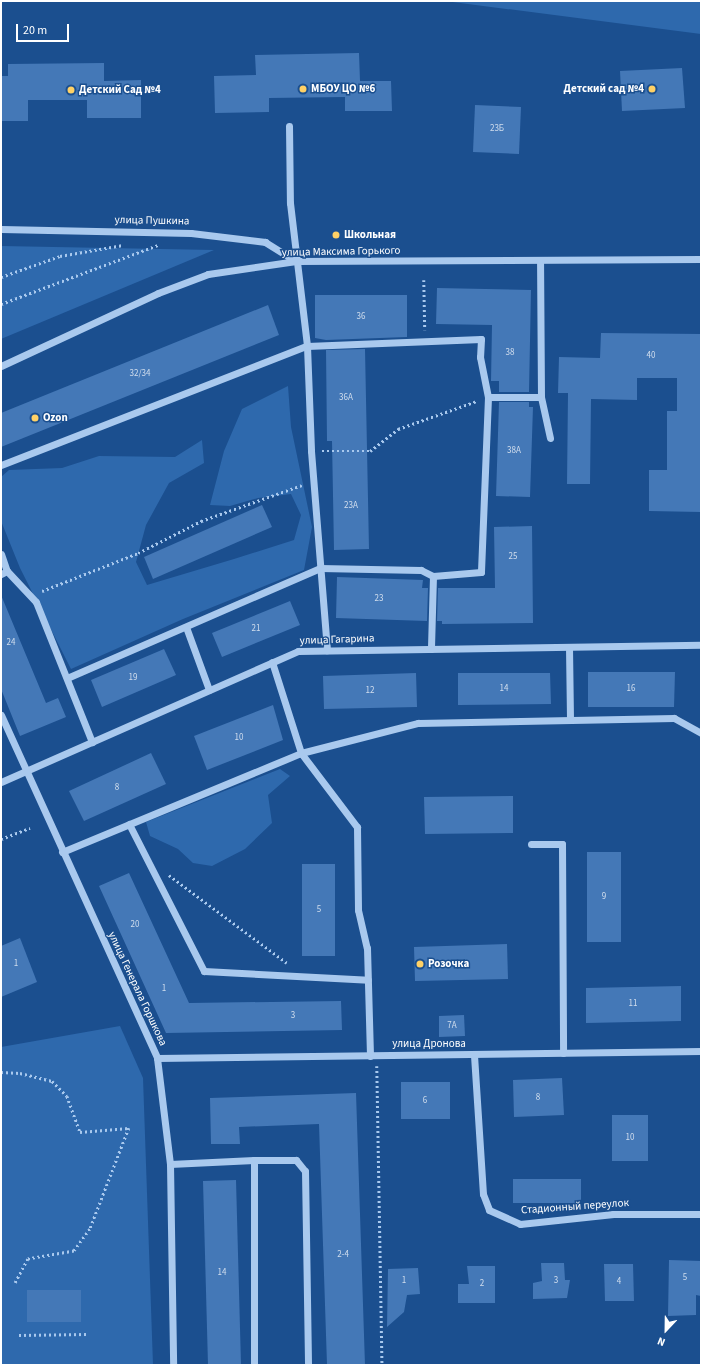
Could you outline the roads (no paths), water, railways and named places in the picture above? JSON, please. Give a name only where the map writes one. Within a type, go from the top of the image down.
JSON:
[{"type":"street","points":[[289,126],[290,203],[307,346],[311,451],[327,650]]},
{"type":"street","name":"улица Пушкина","points":[[1,229],[191,233],[265,242],[296,261]]},
{"type":"street","name":"улица Максима Горького","points":[[1,366],[158,292],[208,274],[296,261],[701,259]]},
{"type":"street","points":[[540,260],[541,397],[550,438]]},
{"type":"street","points":[[1,465],[307,346],[481,339],[480,357],[488,397],[481,572],[433,576],[421,570],[320,568],[67,678]]},
{"type":"street","points":[[488,397],[541,397]]},
{"type":"street","points":[[1,554],[4,573],[36,602],[92,742]]},
{"type":"street","points":[[432,648],[433,576]]},
{"type":"street","points":[[186,627],[209,690]]},
{"type":"street","name":"улица Гагарина","points":[[1,782],[298,651],[701,645]]},
{"type":"street","points":[[569,647],[570,720]]},
{"type":"street","points":[[272,662],[301,753],[357,827],[358,910],[367,948],[373,1056]]},
{"type":"street","name":"улица Генерала Горшкова","points":[[1,715],[157,1058],[170,1164],[173,1365]]},
{"type":"street","points":[[62,852],[301,753],[418,723],[674,718],[701,733]]},
{"type":"street","points":[[129,824],[204,971],[368,980]]},
{"type":"street","points":[[531,844],[562,844],[563,1053]]},
{"type":"street","name":"улица Дронова","points":[[157,1058],[701,1052]]},
{"type":"street","name":"Стадионный переулок","points":[[474,1055],[483,1194],[489,1210],[520,1224],[613,1214],[701,1214]]},
{"type":"street","points":[[254,1160],[254,1365]]},
{"type":"street","points":[[170,1164],[254,1160],[296,1160],[305,1171],[308,1365]]},
{"type":"place","name":"МБОУ ЦО №6","points":[[303,89]]},
{"type":"place","name":"Детский сад №4","points":[[652,89]]},
{"type":"place","name":"Детский Сад №4","points":[[71,90]]},
{"type":"place","name":"Школьная","points":[[336,235]]},
{"type":"place","name":"Ozon","points":[[35,418]]},
{"type":"place","name":"Розочка","points":[[420,964]]}]
